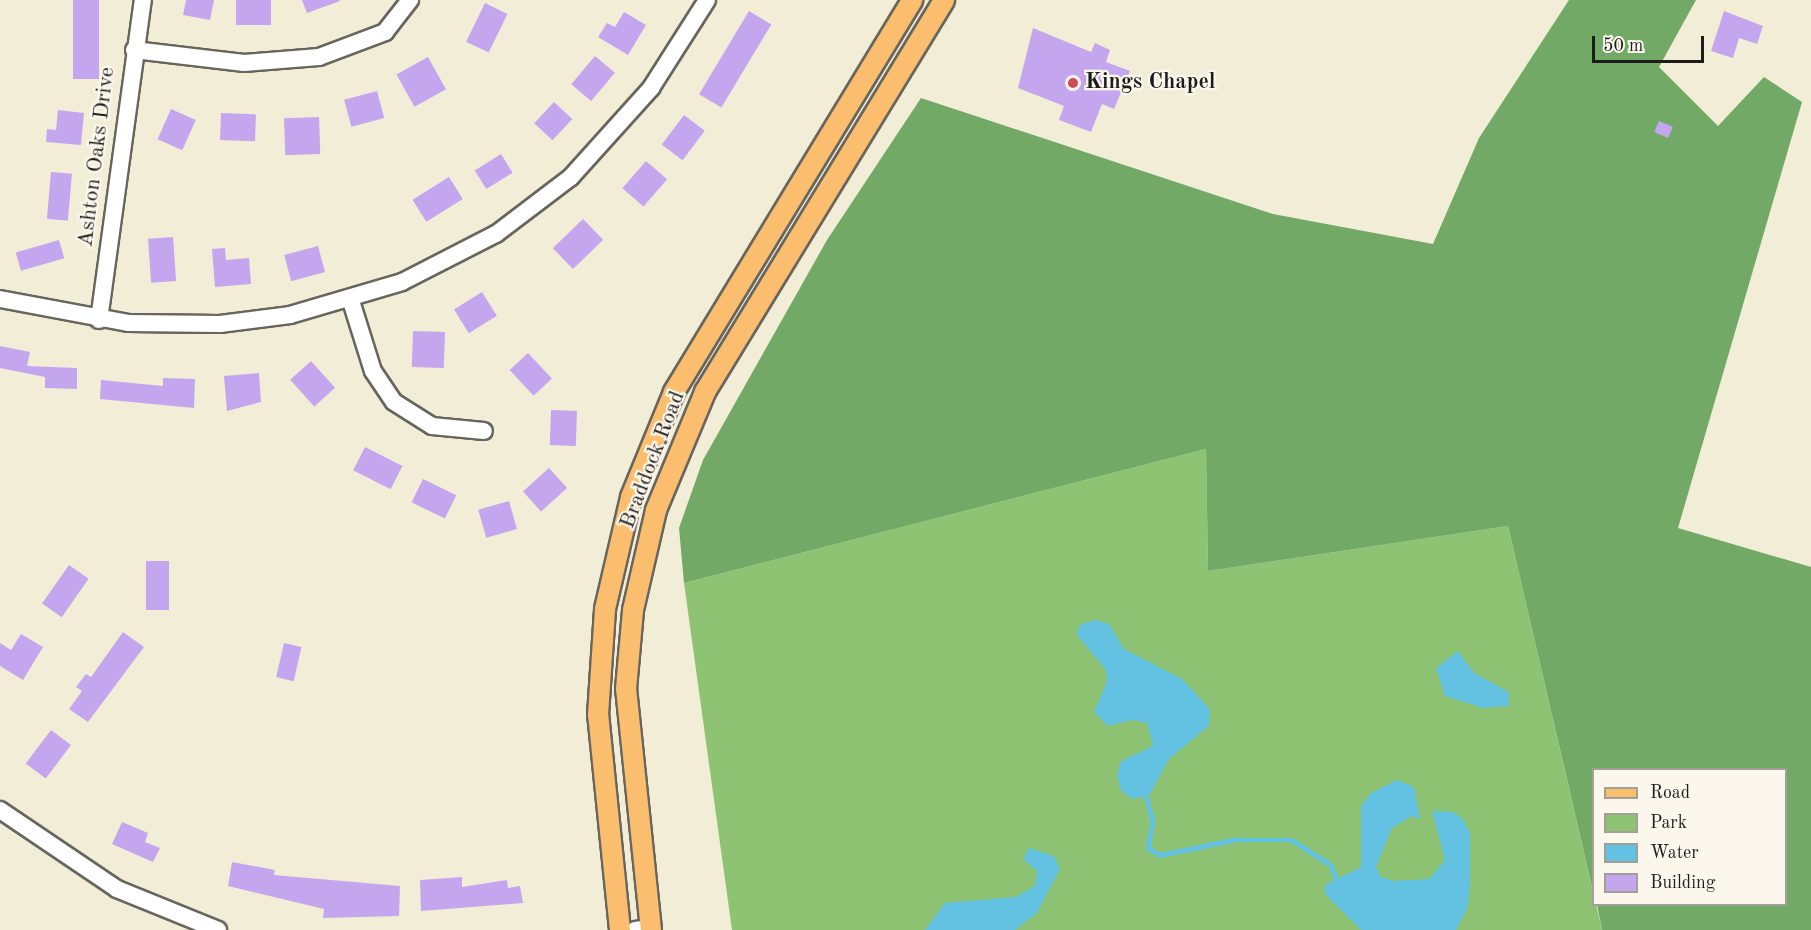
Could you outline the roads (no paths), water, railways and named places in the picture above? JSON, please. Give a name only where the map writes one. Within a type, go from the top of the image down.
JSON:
[{"type":"main road","name":"Braddock Road","points":[[620,930],[598,714],[605,609],[631,497],[674,392],[912,0]]},
{"type":"main road","name":"Braddock Road","points":[[646,929],[626,689],[633,610],[656,510],[705,392],[944,0]]},
{"type":"street","name":"Ashton Oaks Drive","points":[[99,320],[134,50],[143,0]]},
{"type":"street","points":[[134,50],[244,63],[319,57],[385,32],[410,0]]},
{"type":"street","points":[[0,299],[99,320],[220,324],[351,301],[468,251],[571,177],[651,88],[707,0]]},
{"type":"street","points":[[351,301],[373,371],[394,402],[432,426],[484,431]]},
{"type":"street","points":[[0,810],[83,871],[180,925],[218,930]]},
{"type":"water","points":[[1096,620],[1109,624],[1124,649],[1182,679],[1210,709],[1209,726],[1169,759],[1150,794],[1143,797],[1132,799],[1120,789],[1117,774],[1121,761],[1153,746],[1147,723],[1132,720],[1108,726],[1094,712],[1107,681],[1106,670],[1076,634],[1081,624]]},
{"type":"water","points":[[1458,651],[1474,673],[1509,692],[1509,706],[1483,708],[1445,696],[1436,668]]},
{"type":"water","points":[[1397,780],[1414,787],[1420,819],[1412,816],[1392,828],[1376,867],[1381,877],[1393,881],[1429,879],[1445,860],[1432,811],[1453,812],[1463,819],[1470,833],[1470,882],[1468,907],[1456,930],[1361,930],[1324,893],[1326,884],[1361,867],[1361,806],[1371,793]]},
{"type":"water","points":[[1029,848],[1054,856],[1060,869],[1037,913],[1015,930],[925,930],[945,903],[1015,897],[1035,886],[1037,871],[1023,859]]},
{"type":"waterway","points":[[1146,795],[1153,821],[1148,848],[1160,855],[1233,840],[1292,840],[1331,865],[1336,879]]},
{"type":"place","name":"Kings Chapel","points":[[1073,83]]}]
